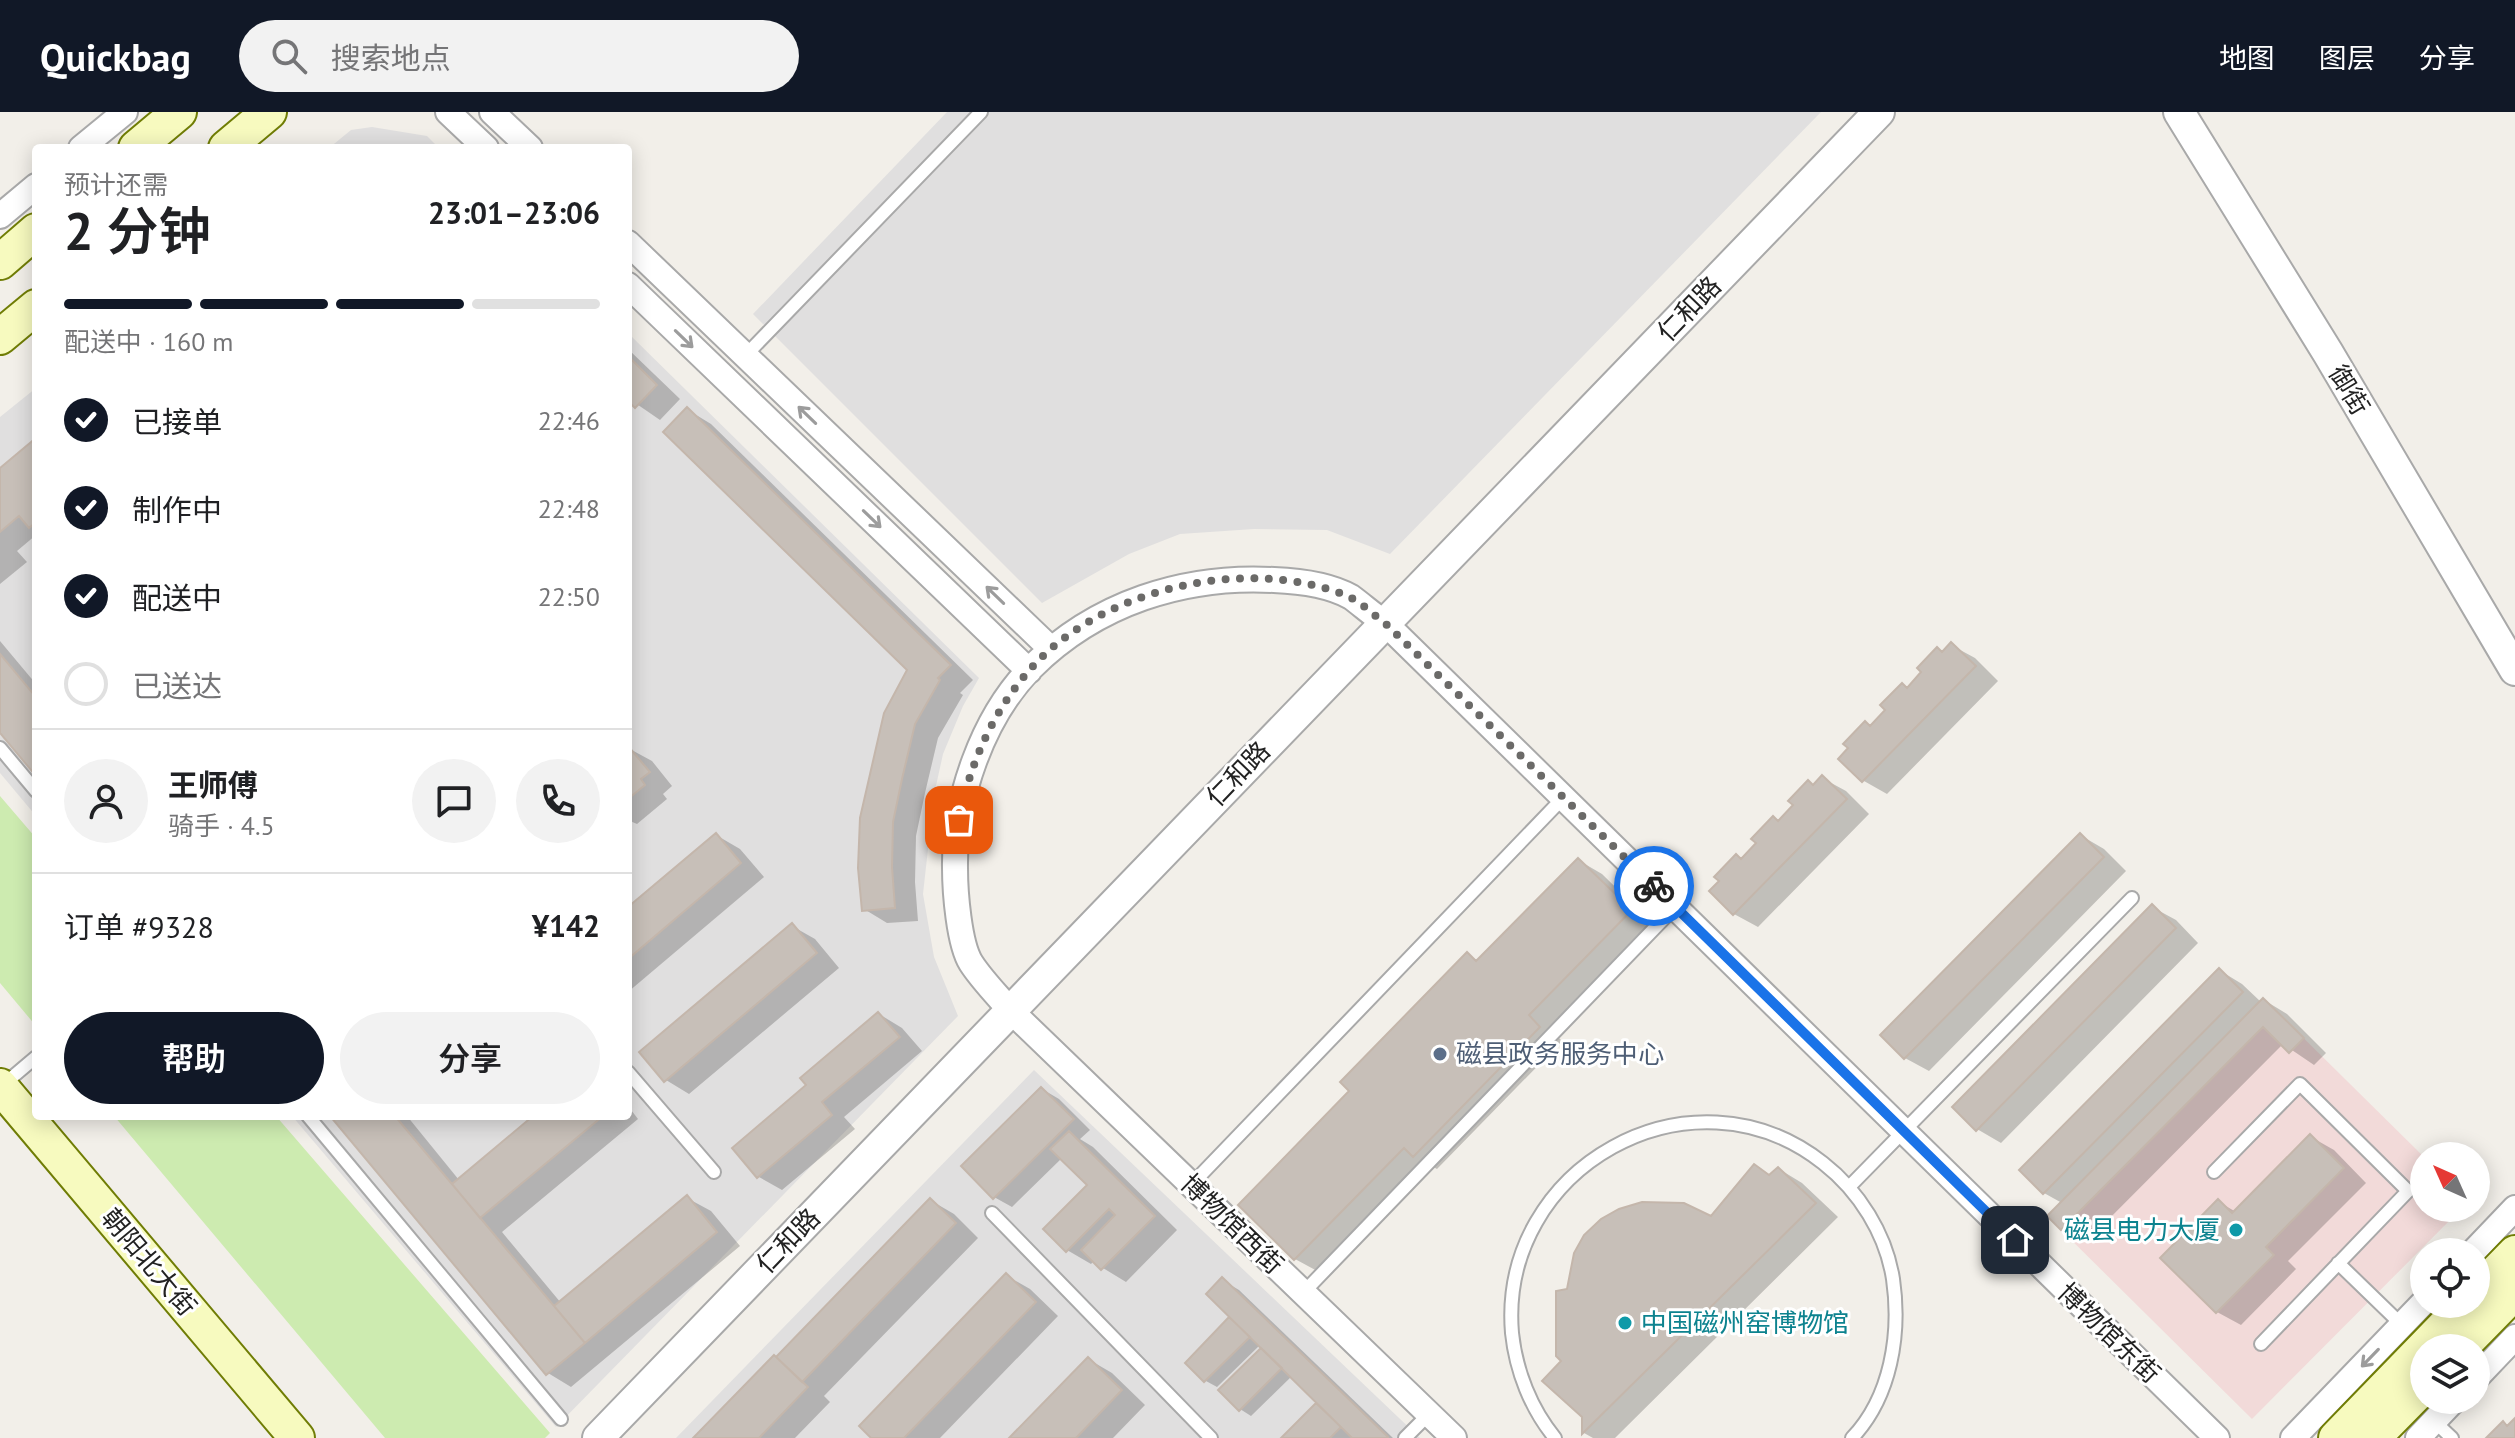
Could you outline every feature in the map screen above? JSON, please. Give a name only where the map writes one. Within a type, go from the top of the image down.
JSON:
[{"type":"main road","points":[[231,144],[269,112]]},
{"type":"main road","points":[[141,144],[177,113]]},
{"type":"main road","points":[[0,262],[32,234]]},
{"type":"main road","points":[[0,337],[32,310]]},
{"type":"main road","name":"朝阳北大街","points":[[0,1086],[297,1438]]},
{"type":"main road","points":[[2490,1279],[2515,1253]]},
{"type":"main road","points":[[2474,1334],[2515,1292]]},
{"type":"main road","points":[[2336,1438],[2452,1318]]},
{"type":"main road","points":[[2373,1438],[2410,1400]]},
{"type":"street","points":[[86,144],[125,112]]},
{"type":"street","points":[[448,112],[482,144]]},
{"type":"street","points":[[492,112],[526,144]]},
{"type":"street","name":"仁和路","points":[[598,1438],[1879,112]]},
{"type":"street","name":"御街","points":[[2179,112],[2328,353],[2515,670]]},
{"type":"street","points":[[0,216],[32,189]]},
{"type":"street","points":[[632,247],[1051,649]]},
{"type":"street","points":[[632,289],[1029,671]]},
{"type":"street","name":"博物馆东街","points":[[1029,671],[1051,649],[1093,619],[1142,597],[1190,583],[1235,578],[1312,583],[1349,596],[1385,623],[2217,1438]]},
{"type":"street","name":"博物馆西街","points":[[1029,671],[1002,706],[983,743],[964,795],[955,845],[955,902],[970,962],[1010,1010],[1454,1438]]},
{"type":"street","points":[[2486,1238],[2515,1208]]},
{"type":"street","points":[[2293,1438],[2410,1317]]},
{"type":"street","points":[[2490,1363],[2515,1337]]},
{"type":"street","points":[[2434,1432],[2445,1414]]},
{"type":"lane","points":[[745,356],[981,112]]},
{"type":"lane","points":[[0,748],[32,786]]},
{"type":"lane","points":[[1191,1185],[1563,798]]},
{"type":"lane","points":[[1849,1187],[2132,898]]},
{"type":"lane","points":[[1303,1293],[1675,907]]},
{"type":"lane","points":[[0,1086],[32,1060]]},
{"type":"lane","points":[[632,1077],[714,1172]]},
{"type":"lane","points":[[2214,1172],[2300,1084],[2408,1191],[2261,1344]]},
{"type":"lane","points":[[311,1120],[561,1419]]},
{"type":"lane","points":[[1555,1438],[1537,1412],[1519,1369],[1513,1345],[1512,1298],[1519,1264],[1531,1230],[1557,1191],[1612,1146],[1656,1128],[1726,1123],[1750,1127],[1794,1144],[1814,1156],[1849,1187],[1874,1223],[1891,1264],[1897,1308],[1894,1351],[1880,1394],[1852,1438]]},
{"type":"lane","points":[[992,1213],[1211,1438]]},
{"type":"lane","points":[[2338,1263],[2402,1325]]},
{"type":"lane","points":[[1405,1438],[1429,1414]]},
{"type":"shaded area","points":[[947,112],[1821,112],[1390,554],[1327,530],[1254,529],[1180,534],[1129,554],[1042,603],[753,314]]},
{"type":"shaded area","points":[[372,127],[427,136],[435,144],[334,144],[351,130]]},
{"type":"shaded area","points":[[632,337],[979,678],[963,706],[943,754],[934,795],[923,894],[934,957],[958,1016],[556,1427],[295,1120],[632,1120]]},
{"type":"shaded area","points":[[32,391],[32,811],[0,773],[0,417]]},
{"type":"shaded area","points":[[2263,998],[2410,1143],[2410,1222],[2448,1222],[2432,1238],[2410,1238],[2410,1260],[2252,1419],[2047,1216]]},
{"type":"shaded area","points":[[1034,1070],[1420,1438],[676,1438]]},
{"type":"green space","points":[[0,796],[32,833],[32,1021],[0,983]]},
{"type":"green space","points":[[117,1120],[279,1120],[550,1433],[545,1438],[385,1438]]},
{"type":"building","points":[[632,360],[657,385],[635,408],[632,405]]},
{"type":"building","points":[[687,407],[951,665],[938,678],[940,680],[915,724],[902,779],[893,822],[895,908],[862,911],[858,868],[860,818],[884,713],[907,670],[663,432]]},
{"type":"building","points":[[32,441],[32,525],[29,528],[19,516],[0,532],[0,468]]},
{"type":"building","points":[[1951,642],[1976,666],[1862,782],[1838,759],[1848,748],[1843,744],[1865,721],[1870,726],[1885,710],[1880,705],[1902,683],[1907,688],[1921,672],[1917,668],[1937,647],[1942,652]]},
{"type":"building","points":[[0,654],[32,692],[32,771],[0,733]]},
{"type":"building","points":[[632,751],[650,772],[641,779],[645,785],[632,796]]},
{"type":"building","points":[[1822,775],[1847,799],[1733,915],[1709,891],[1719,881],[1714,877],[1736,854],[1741,859],[1756,843],[1751,839],[1773,816],[1778,821],[1793,805],[1788,801],[1808,780],[1813,785]]},
{"type":"building","points":[[716,833],[741,863],[632,956],[632,904]]},
{"type":"building","points":[[2080,833],[2104,857],[1904,1059],[1880,1035]]},
{"type":"building","name":"磁县政务服务中心","points":[[1578,858],[1632,910],[1529,1015],[1540,1027],[1413,1157],[1404,1148],[1294,1260],[1238,1205],[1349,1091],[1340,1082],[1467,952],[1476,961]]},
{"type":"building","points":[[2152,904],[2176,928],[1976,1131],[1952,1107]]},
{"type":"building","points":[[792,923],[817,953],[664,1082],[639,1052]]},
{"type":"building","points":[[2219,968],[2243,992],[2043,1194],[2019,1170]]},
{"type":"building","points":[[2263,998],[2304,1038],[2289,1053],[2263,1027],[2061,1230],[2047,1216]]},
{"type":"building","points":[[878,1012],[900,1037],[822,1102],[832,1115],[757,1178],[732,1148],[806,1085],[800,1078]]},
{"type":"building","points":[[1041,1087],[1074,1119],[993,1199],[961,1166]]},
{"type":"building","points":[[333,1120],[398,1120],[585,1343],[546,1375]]},
{"type":"building","points":[[528,1120],[598,1120],[480,1218],[452,1184]]},
{"type":"building","points":[[1069,1131],[1155,1216],[1101,1270],[1081,1250],[1115,1215],[1109,1209],[1066,1252],[1043,1229],[1087,1185],[1050,1149]]},
{"type":"building","name":"磁县电力大厦","points":[[2310,1134],[2344,1168],[2266,1247],[2274,1255],[2216,1313],[2160,1258],[2218,1199],[2232,1213]]},
{"type":"building","name":"中国磁州窑博物馆","points":[[1754,1164],[1769,1175],[1778,1167],[1816,1203],[1582,1434],[1582,1417],[1542,1381],[1561,1361],[1556,1356],[1556,1291],[1567,1289],[1574,1253],[1584,1235],[1601,1219],[1642,1202],[1684,1203],[1711,1216]]},
{"type":"building","points":[[687,1195],[717,1232],[585,1343],[554,1306]]},
{"type":"building","points":[[930,1198],[956,1223],[802,1382],[776,1357]]},
{"type":"building","points":[[1006,1273],[1036,1302],[904,1438],[871,1438],[859,1426]]},
{"type":"building","points":[[1222,1277],[1388,1438],[1352,1438],[1206,1294]]},
{"type":"building","points":[[1229,1317],[1250,1337],[1204,1382],[1185,1363]]},
{"type":"building","points":[[1261,1348],[1282,1368],[1239,1411],[1218,1390]]},
{"type":"building","points":[[774,1355],[808,1387],[759,1438],[693,1438]]},
{"type":"building","points":[[1088,1357],[1122,1390],[1076,1438],[1009,1438]]},
{"type":"building","points":[[1316,1403],[1341,1427],[1330,1438],[1281,1438]]},
{"type":"building","points":[[2515,1418],[2515,1438],[2486,1438],[2503,1421],[2507,1426]]},
{"type":"way so far","points":[[959,820],[964,795],[983,743],[1002,706],[1029,671],[1062,640],[1093,619],[1142,597],[1190,583],[1235,578],[1312,583],[1349,596],[1385,623],[1654,886]]},
{"type":"place","name":"磁县政务服务中心","points":[[1440,1054]]},
{"type":"place","name":"磁县电力大厦","points":[[2236,1230]]},
{"type":"place","name":"中国磁州窑博物馆","points":[[1625,1323]]},
{"type":"route","points":[[1654,886],[2015,1240]]}]
